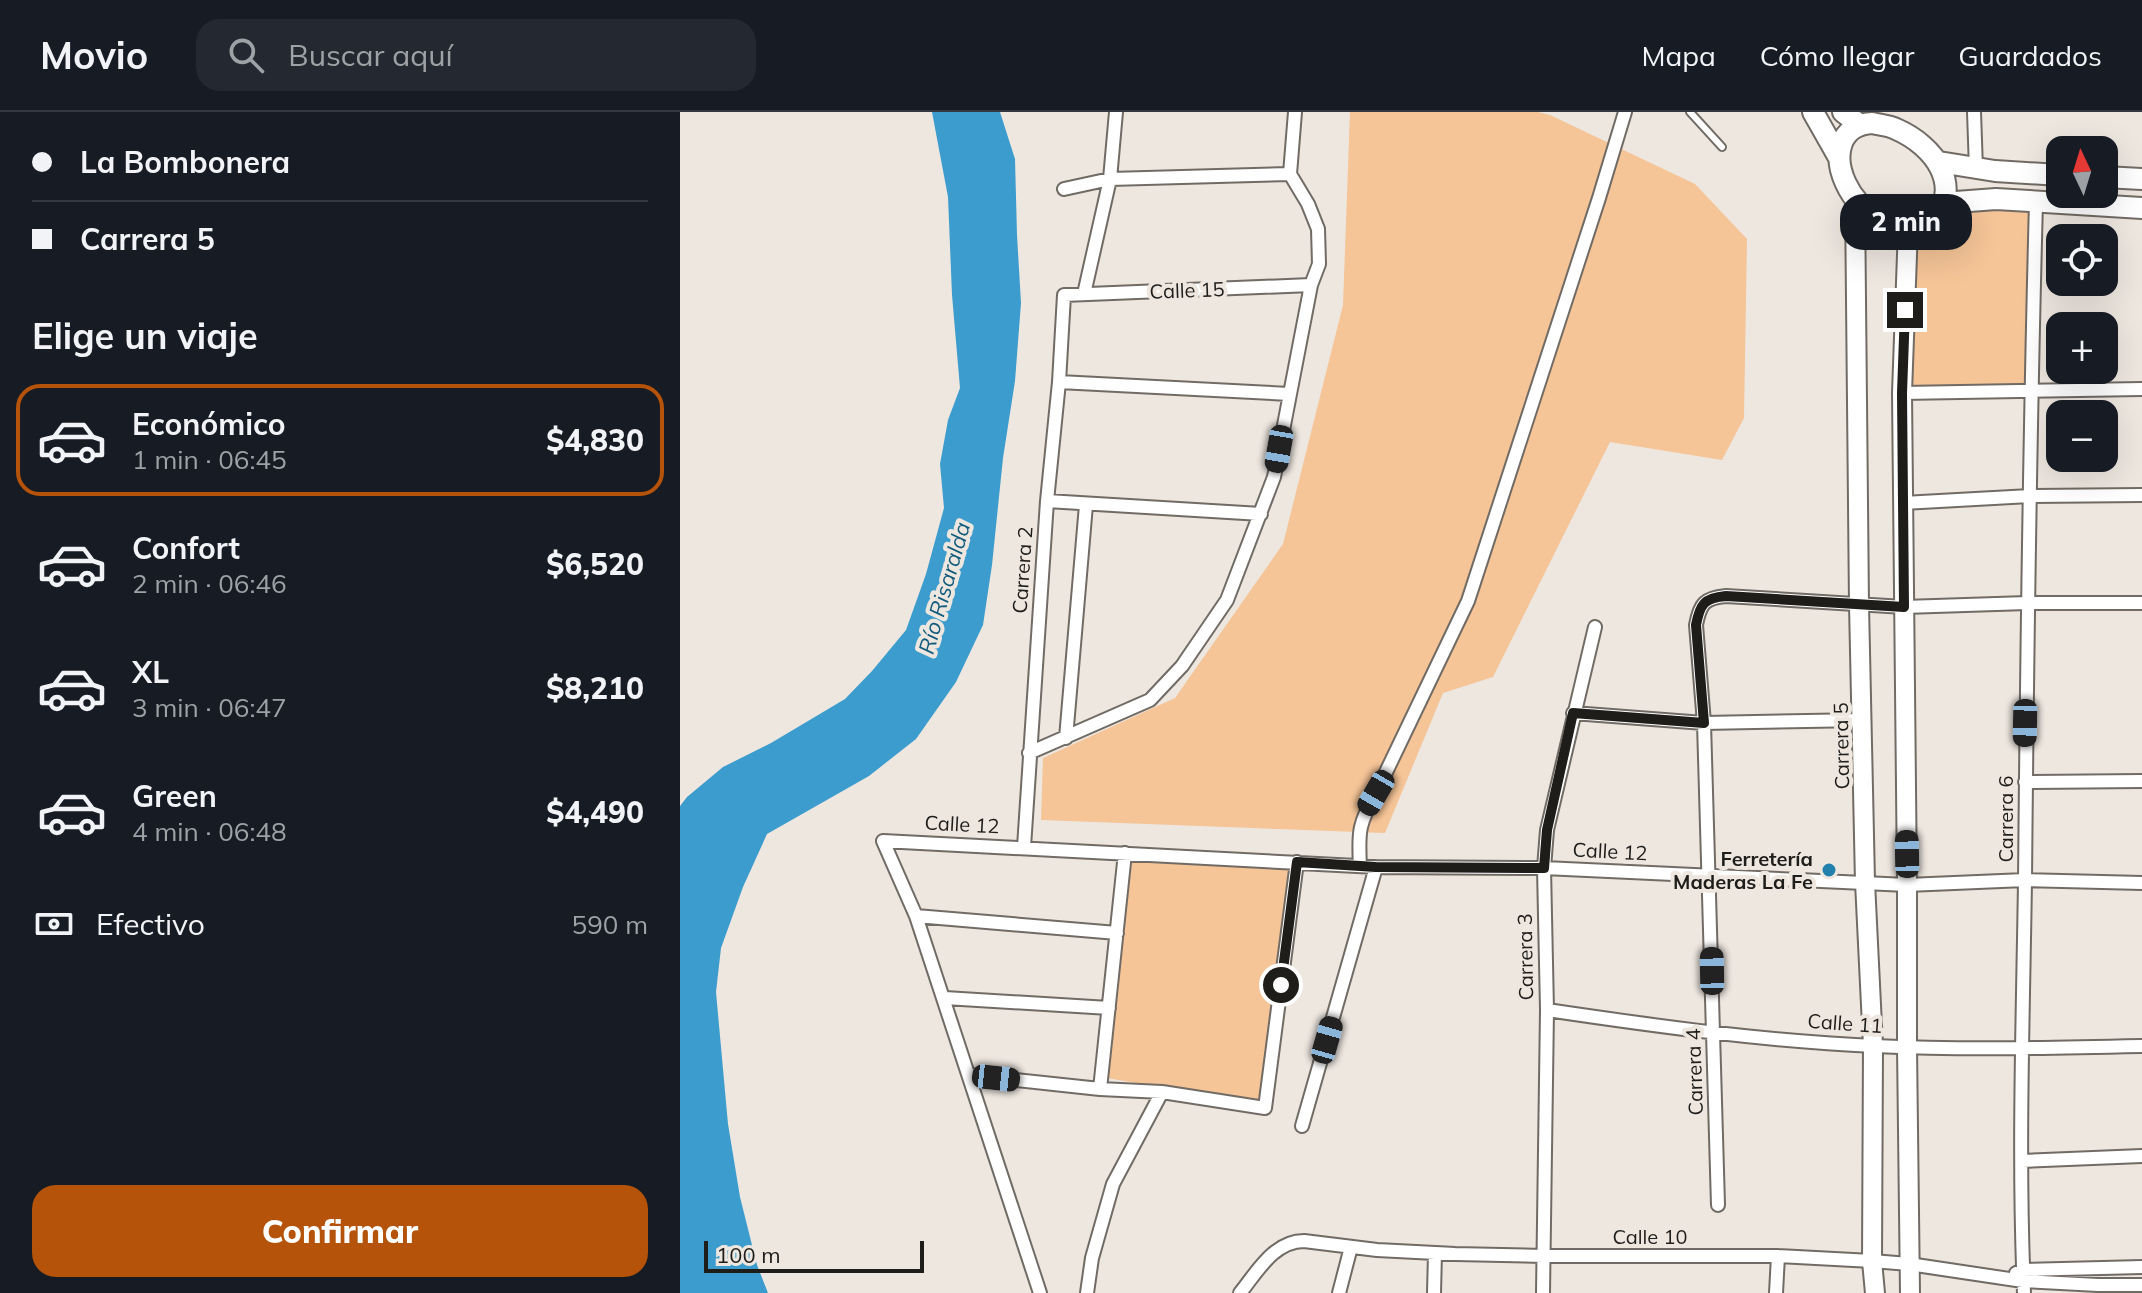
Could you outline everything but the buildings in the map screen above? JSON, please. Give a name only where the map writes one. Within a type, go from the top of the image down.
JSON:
[{"type":"main road","points":[[1813,112],[1838,156],[1843,176],[1855,198],[1865,211],[1880,220],[1908,227],[1932,224],[1956,202],[1996,199],[2142,208]]},
{"type":"main road","points":[[1843,112],[1865,120],[1893,120],[1939,162],[1946,184],[1942,212]]},
{"type":"main road","points":[[1838,156],[1845,137],[1865,120]]},
{"type":"main road","points":[[1939,162],[1976,169],[2046,174]]},
{"type":"main road","points":[[2118,178],[2142,179]]},
{"type":"main road","name":"Carrera 5","points":[[1855,198],[1859,605],[1865,882],[1873,1046],[1872,1261],[1875,1293]]},
{"type":"main road","points":[[1908,227],[1902,393],[1910,1293]]},
{"type":"street","points":[[1084,294],[1110,179],[1116,112]]},
{"type":"street","points":[[1029,753],[1150,700],[1182,666],[1227,600],[1274,477],[1311,285],[1319,264],[1318,229],[1308,204],[1290,174],[1295,112]]},
{"type":"street","points":[[1360,866],[1358,835],[1363,815],[1468,601],[1625,112]]},
{"type":"street","points":[[1974,112],[1976,169]]},
{"type":"street","points":[[1064,189],[1110,179],[1290,174]]},
{"type":"street","name":"Carrera 6","points":[[2024,1281],[2021,1048],[2036,202]]},
{"type":"street","name":"Calle 15","points":[[1064,295],[1311,285]]},
{"type":"street","name":"Carrera 2","points":[[1024,847],[1064,295]]},
{"type":"street","points":[[1059,382],[1289,394]]},
{"type":"street","points":[[1902,393],[2142,389]]},
{"type":"street","points":[[1903,503],[2030,496],[2142,495]]},
{"type":"street","points":[[1047,501],[1261,514]]},
{"type":"street","points":[[1066,738],[1086,505]]},
{"type":"street","name":"Carrera 4","points":[[1718,1205],[1704,723],[1696,625],[1698,612],[1703,603],[1726,596],[1859,605]]},
{"type":"street","points":[[1859,605],[2142,603]]},
{"type":"street","name":"Carrera 3","points":[[1543,1293],[1547,1010],[1544,868],[1547,830],[1595,627]]},
{"type":"street","points":[[1573,713],[1704,723],[1863,720]]},
{"type":"street","points":[[2025,782],[2142,781]]},
{"type":"street","name":"Calle 12","points":[[916,916],[883,841],[1376,867],[1544,868],[1907,885],[2025,880],[2142,883]]},
{"type":"street","points":[[1100,1089],[1125,853]]},
{"type":"street","points":[[970,1075],[1100,1089],[1162,1092],[1265,1108],[1297,862]]},
{"type":"street","points":[[1302,1126],[1376,867]]},
{"type":"street","points":[[1040,1293],[916,916],[1117,933]]},
{"type":"street","points":[[945,998],[1109,1008]]},
{"type":"street","name":"Calle 11","points":[[1547,1010],[1713,1034],[1873,1046],[2142,1046]]},
{"type":"street","points":[[1087,1293],[1092,1258],[1113,1184],[1162,1092]]},
{"type":"street","points":[[2022,1161],[2142,1156]]},
{"type":"street","name":"Calle 10","points":[[1240,1293],[1265,1262],[1293,1241],[1435,1253],[1778,1256],[1909,1264],[2024,1281],[2142,1285]]},
{"type":"street","points":[[1339,1293],[1351,1247]]},
{"type":"street","points":[[1434,1293],[1435,1253]]},
{"type":"street","points":[[1776,1293],[1778,1256]]},
{"type":"street","name":"Calle 10","points":[[2024,1281],[2142,1267]]},
{"type":"lane","points":[[1690,112],[1722,147]]},
{"type":"shaded area","points":[[1350,112],[1538,112],[1695,184],[1747,239],[1744,418],[1722,460],[1610,442],[1493,677],[1443,693],[1385,833],[1041,820],[1043,758],[1175,698],[1283,544],[1343,305]]},
{"type":"shaded area","points":[[2036,202],[2031,392],[1902,393],[1908,227],[1942,212]]},
{"type":"shaded area","points":[[1132,859],[1294,864],[1261,1105],[1107,1078]]},
{"type":"water","name":"Río Risaralda","points":[[932,112],[1000,112],[1015,159],[1021,303],[1015,381],[983,625],[956,682],[916,739],[869,776],[767,834],[743,887],[721,948],[716,992],[728,1124],[740,1197],[757,1265],[768,1293],[680,1293],[680,806],[723,767],[771,743],[845,699],[906,630],[926,574],[944,508],[940,464],[948,420],[960,388],[948,197]]},
{"type":"place","name":"Ferretería Maderas La Fe","points":[[1829,870]]},
{"type":"route","points":[[1281,985],[1297,862],[1376,867],[1544,868],[1547,830],[1573,713],[1704,723],[1696,625],[1703,603],[1726,596],[1904,607],[1902,393],[1905,310]]}]
